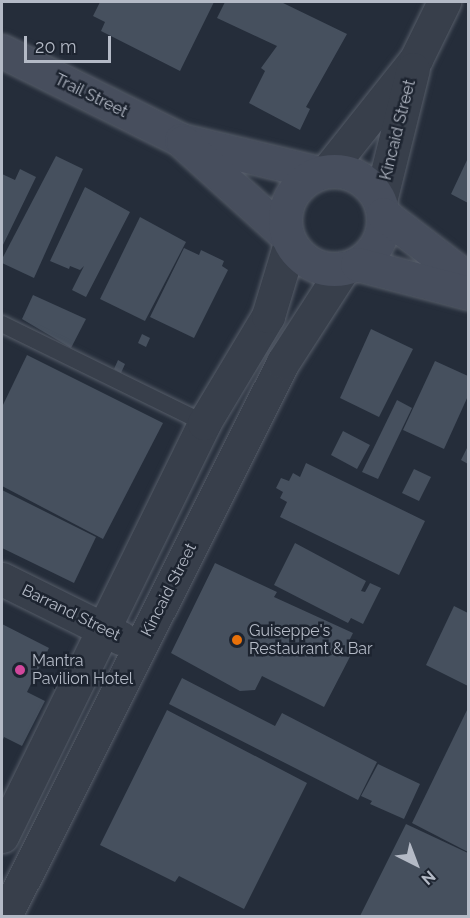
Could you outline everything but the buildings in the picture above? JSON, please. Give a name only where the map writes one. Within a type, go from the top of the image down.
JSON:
[{"type":"street","name":"Kincaid Street","points":[[382,207],[416,59],[444,2]]},
{"type":"street","name":"Trail Street","points":[[2,51],[181,140],[323,172]]},
{"type":"street","name":"Kincaid Street","points":[[323,172],[416,59]]},
{"type":"street","name":"Trail Street","points":[[181,140],[288,239]]},
{"type":"street","points":[[2,836],[204,423],[268,316],[288,239],[287,206],[294,192],[323,172],[359,177],[382,207],[468,279]]},
{"type":"street","points":[[350,267],[379,243],[382,207]]},
{"type":"street","points":[[288,239],[312,265],[350,267],[468,293]]},
{"type":"street","name":"Kincaid Street","points":[[5,916],[283,362],[350,267]]},
{"type":"street","name":"Barrand Street","points":[[2,579],[140,648]]},
{"type":"lane","points":[[2,324],[204,423]]},
{"type":"place","name":"Guiseppe's Restaurant & Bar","points":[[237,640]]},
{"type":"place","name":"Mantra Pavilion Hotel","points":[[20,670]]}]
